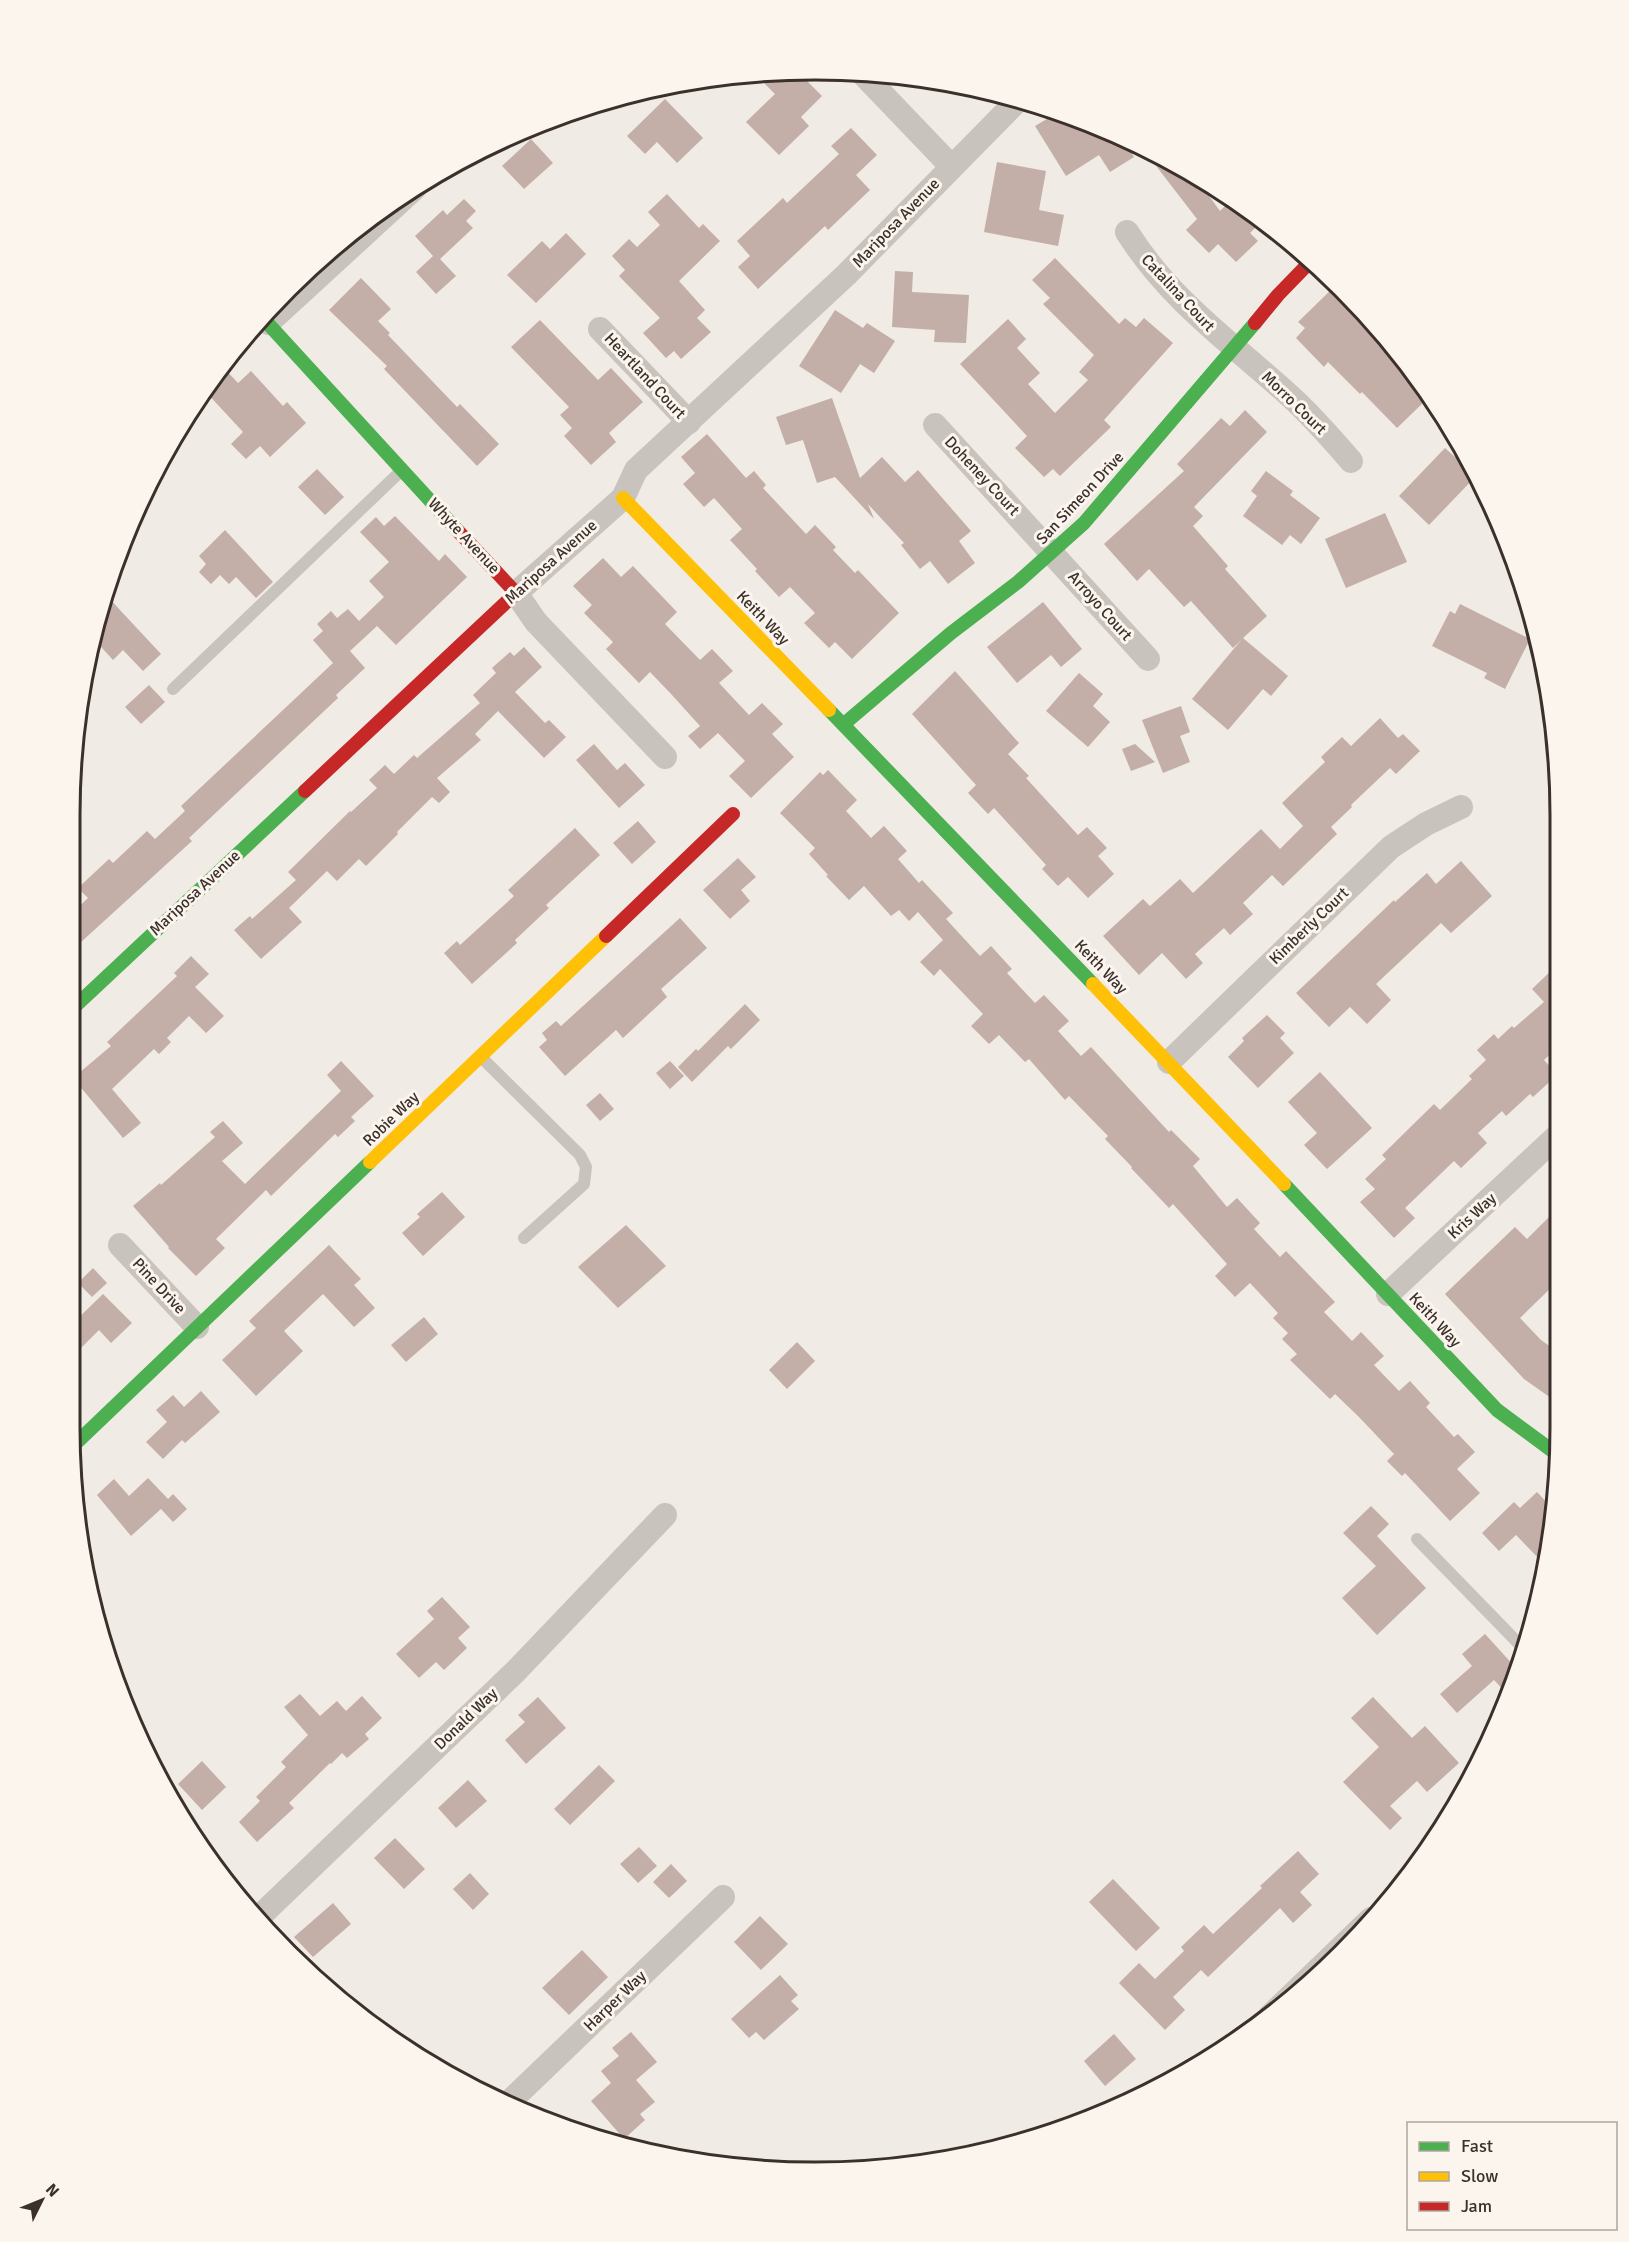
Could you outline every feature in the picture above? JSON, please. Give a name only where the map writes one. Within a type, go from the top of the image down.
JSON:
[{"type":"street","points":[[870,82],[951,166]]},
{"type":"street","name":"Mariposa Avenue","points":[[80,1002],[516,593],[623,498],[636,470],[846,275],[1010,107]]},
{"type":"street","name":"Catalina Court","points":[[1127,232],[1140,252],[1176,295],[1208,327],[1235,349]]},
{"type":"street","name":"San Simeon Drive","points":[[844,724],[943,640],[1052,553],[1084,523],[1235,349],[1278,295],[1305,267]]},
{"type":"street","name":"Whyte Avenue","points":[[269,323],[516,593],[536,622],[665,757]]},
{"type":"street","name":"Heartland Court","points":[[600,329],[689,422]]},
{"type":"street","name":"Morro Court","points":[[1235,349],[1292,398],[1351,461]]},
{"type":"street","name":"Doheney Court","points":[[935,425],[1052,553]]},
{"type":"street","name":"Keith Way","points":[[623,498],[1169,1062],[1497,1410],[1549,1448]]},
{"type":"street","name":"Arroyo Court","points":[[1052,553],[1148,659]]},
{"type":"street","name":"Kimberly Court","points":[[1169,1062],[1391,847],[1426,824],[1461,807]]},
{"type":"street","name":"Robie Way","points":[[80,1439],[733,814]]},
{"type":"street","name":"Kris Way","points":[[1388,1294],[1550,1143]]},
{"type":"street","name":"Pine Drive","points":[[120,1245],[197,1327]]},
{"type":"street","name":"Donald Way","points":[[263,1913],[516,1672],[665,1515]]},
{"type":"street","name":"Harper Way","points":[[513,2098],[723,1898]]},
{"type":"lane","points":[[173,689],[403,470]]},
{"type":"lane","points":[[480,1056],[580,1155],[586,1167],[584,1184],[524,1238]]},
{"type":"lane","points":[[1418,1539],[1517,1642]]},
{"type":"building","points":[[806,80],[822,96],[801,117],[809,126],[779,155],[746,122],[775,94],[762,81]]},
{"type":"building","points":[[665,99],[703,138],[677,163],[657,142],[645,154],[627,136]]},
{"type":"building","points":[[1048,118],[1051,119],[1130,150],[1134,157],[1110,172],[1099,155],[1066,176],[1035,126]]},
{"type":"building","points":[[851,128],[877,155],[856,175],[870,190],[828,230],[825,226],[758,289],[738,267],[750,256],[737,241],[783,198],[787,203],[839,154],[831,146]]},
{"type":"building","points":[[531,139],[553,163],[524,189],[502,166]]},
{"type":"building","points":[[997,162],[1046,171],[1039,210],[1064,215],[1058,246],[984,232]]},
{"type":"building","points":[[1153,162],[1207,193],[1220,211],[1226,205],[1256,227],[1250,233],[1258,241],[1236,262],[1218,244],[1209,253],[1186,230],[1197,219]]},
{"type":"building","points":[[667,194],[699,228],[703,224],[720,241],[679,281],[705,310],[697,318],[711,332],[681,359],[674,351],[666,358],[643,333],[660,318],[619,276],[625,270],[612,256],[629,239],[637,247],[660,225],[648,212]]},
{"type":"building","points":[[464,199],[476,211],[466,221],[473,228],[440,259],[456,276],[436,294],[416,272],[433,256],[415,236],[443,210],[447,215]]},
{"type":"building","points":[[566,233],[586,254],[536,303],[507,275],[542,241],[550,249]]},
{"type":"building","points":[[1055,258],[1119,324],[1125,318],[1136,327],[1144,318],[1173,343],[1104,420],[1111,427],[1060,476],[1053,469],[1044,477],[1015,448],[1027,436],[960,364],[1008,319],[1026,339],[1017,348],[1040,373],[1028,384],[1055,413],[1088,380],[1079,372],[1094,355],[1043,304],[1050,298],[1032,280]]},
{"type":"building","points":[[895,271],[913,272],[912,292],[969,295],[966,343],[934,342],[935,330],[892,327]]},
{"type":"building","points":[[361,278],[391,309],[378,321],[390,333],[388,335],[457,407],[460,404],[499,444],[477,466],[384,369],[387,366],[329,310]]},
{"type":"building","points":[[1330,291],[1367,330],[1423,402],[1397,428],[1362,392],[1360,394],[1328,362],[1324,367],[1296,338],[1305,328],[1298,322]]},
{"type":"building","points":[[835,310],[863,328],[867,323],[895,341],[874,373],[860,364],[841,393],[799,366]]},
{"type":"building","points":[[540,320],[598,380],[611,368],[643,402],[609,433],[616,442],[591,465],[564,436],[572,428],[560,415],[569,407],[511,347]]},
{"type":"building","points":[[251,371],[283,406],[287,402],[306,423],[270,457],[260,446],[246,459],[231,444],[243,432],[210,396],[228,372],[238,383]]},
{"type":"building","points":[[832,398],[860,478],[882,457],[905,482],[918,470],[971,531],[959,541],[975,563],[948,584],[930,561],[920,569],[901,545],[904,543],[868,504],[874,519],[835,477],[817,483],[803,440],[786,445],[776,417]]},
{"type":"building","points":[[1245,410],[1267,432],[1194,507],[1203,516],[1193,526],[1228,566],[1225,569],[1267,616],[1243,638],[1288,676],[1271,696],[1263,689],[1228,730],[1192,699],[1242,639],[1233,648],[1191,601],[1184,607],[1149,569],[1137,581],[1104,544],[1184,471],[1177,464],[1221,418],[1230,426]]},
{"type":"building","points":[[707,434],[746,478],[754,471],[766,485],[763,488],[806,534],[815,525],[836,547],[833,550],[855,573],[858,570],[899,613],[852,659],[835,642],[829,648],[804,623],[815,613],[790,587],[779,597],[755,571],[757,569],[730,540],[742,529],[714,498],[704,507],[683,484],[695,473],[681,457]]},
{"type":"building","points":[[1445,448],[1456,456],[1470,482],[1429,525],[1399,496]]},
{"type":"building","points":[[317,469],[344,497],[325,515],[298,487]]},
{"type":"building","points":[[1266,471],[1293,491],[1290,495],[1320,518],[1301,544],[1290,535],[1282,545],[1243,516],[1257,496],[1251,491]]},
{"type":"building","points":[[1385,513],[1407,562],[1346,588],[1325,539]]},
{"type":"building","points":[[395,516],[439,561],[445,554],[467,577],[396,645],[377,626],[350,651],[365,668],[336,695],[338,698],[189,838],[192,841],[80,943],[80,906],[88,898],[80,890],[80,886],[109,859],[113,863],[147,831],[155,839],[185,811],[181,806],[333,663],[313,640],[323,631],[317,624],[331,611],[337,618],[348,609],[359,621],[384,597],[369,581],[389,562],[360,532],[376,517],[384,526]]},
{"type":"building","points":[[225,530],[273,582],[256,598],[236,577],[229,584],[220,575],[211,584],[199,572],[206,564],[199,556]]},
{"type":"building","points":[[603,558],[621,577],[633,566],[677,612],[665,624],[700,660],[712,649],[733,671],[719,683],[749,715],[762,703],[783,724],[772,734],[794,757],[751,798],[729,776],[745,761],[718,733],[700,749],[688,736],[700,726],[672,695],[650,672],[639,683],[606,649],[613,642],[584,613],[592,605],[573,586]]},
{"type":"building","points":[[112,601],[161,654],[143,671],[123,650],[113,660],[100,646]]},
{"type":"building","points":[[1043,602],[1082,649],[1061,667],[1051,655],[1017,683],[987,647]]},
{"type":"building","points":[[1460,604],[1527,638],[1528,642],[1505,689],[1484,678],[1487,673],[1432,646],[1450,611],[1455,614]]},
{"type":"building","points":[[524,647],[542,667],[515,692],[545,723],[549,720],[566,737],[544,758],[498,711],[475,734],[481,740],[437,778],[450,792],[439,803],[432,797],[366,866],[359,859],[337,881],[327,871],[289,908],[302,922],[261,959],[234,930],[250,916],[252,919],[296,880],[288,872],[350,811],[377,788],[369,780],[385,765],[394,774],[414,755],[417,758],[480,703],[473,695],[496,673],[492,668],[510,652],[514,656]]},
{"type":"building","points":[[955,671],[1019,743],[1008,754],[1029,776],[1026,778],[1078,835],[1087,827],[1107,848],[1098,856],[1114,874],[1088,898],[1068,877],[1058,886],[1042,869],[1046,865],[994,808],[988,814],[968,793],[976,785],[912,714]]},
{"type":"building","points":[[1079,673],[1103,694],[1093,706],[1110,722],[1088,747],[1046,711]]},
{"type":"building","points":[[149,685],[165,702],[141,724],[125,707]]},
{"type":"building","points":[[1181,706],[1190,732],[1180,736],[1190,762],[1163,773],[1142,720]]},
{"type":"building","points":[[1380,718],[1398,738],[1403,734],[1420,751],[1396,774],[1390,768],[1351,805],[1352,807],[1331,827],[1337,834],[1283,886],[1272,875],[1243,903],[1253,914],[1230,935],[1224,928],[1195,954],[1203,963],[1186,979],[1162,953],[1139,975],[1103,936],[1143,899],[1150,906],[1180,879],[1193,893],[1261,829],[1280,849],[1303,826],[1282,803],[1325,762],[1321,757],[1342,737],[1351,746]]},
{"type":"building","points":[[594,744],[617,770],[625,763],[645,785],[619,808],[576,760]]},
{"type":"building","points":[[1135,744],[1155,762],[1131,771],[1122,749]]},
{"type":"building","points":[[828,770],[857,800],[846,811],[871,838],[884,826],[907,851],[898,859],[919,883],[922,880],[953,913],[946,919],[980,956],[991,946],[1012,969],[1007,973],[1035,1003],[1044,995],[1069,1021],[1058,1031],[1081,1056],[1091,1047],[1169,1132],[1171,1130],[1200,1159],[1193,1166],[1227,1207],[1237,1198],[1260,1223],[1254,1229],[1280,1257],[1286,1251],[1335,1302],[1324,1312],[1352,1341],[1361,1332],[1384,1356],[1374,1365],[1399,1391],[1410,1381],[1430,1403],[1426,1407],[1454,1437],[1458,1434],[1475,1452],[1457,1469],[1480,1493],[1450,1521],[1405,1473],[1402,1476],[1387,1461],[1394,1454],[1359,1417],[1335,1394],[1330,1399],[1290,1360],[1297,1354],[1282,1339],[1288,1333],[1273,1318],[1278,1313],[1250,1283],[1235,1297],[1215,1276],[1227,1264],[1173,1204],[1169,1208],[1131,1168],[1105,1139],[1108,1136],[1069,1096],[1065,1100],[1029,1059],[1025,1062],[999,1035],[989,1044],[971,1026],[983,1014],[940,969],[934,976],[920,962],[943,940],[918,912],[909,921],[899,910],[891,916],[864,886],[849,900],[826,876],[828,875],[809,854],[815,848],[780,813],[820,772],[823,775]]},
{"type":"building","points":[[638,821],[656,842],[632,864],[613,843]]},
{"type":"building","points":[[575,828],[600,855],[546,905],[549,908],[515,940],[517,943],[472,984],[444,953],[457,941],[460,945],[514,896],[508,890]]},
{"type":"building","points":[[738,858],[756,877],[741,890],[750,901],[730,919],[703,890]]},
{"type":"building","points":[[1461,861],[1492,896],[1451,933],[1441,923],[1376,984],[1391,1000],[1367,1024],[1350,1007],[1329,1027],[1296,993],[1394,900],[1395,902],[1427,873],[1436,884]]},
{"type":"building","points":[[680,918],[707,948],[661,989],[667,997],[623,1038],[616,1030],[565,1076],[539,1047],[547,1040],[542,1033],[556,1021],[561,1026]]},
{"type":"building","points":[[191,956],[209,974],[195,987],[224,1016],[206,1033],[189,1016],[167,1038],[171,1042],[159,1054],[154,1049],[112,1089],[141,1123],[123,1138],[80,1086],[80,1072],[111,1046],[107,1042],[177,976],[174,973]]},
{"type":"building","points":[[1550,972],[1550,1054],[1544,1060],[1550,1066],[1550,1081],[1533,1097],[1530,1094],[1506,1116],[1502,1111],[1478,1133],[1487,1143],[1461,1168],[1454,1161],[1405,1208],[1415,1218],[1394,1238],[1360,1202],[1375,1189],[1365,1179],[1386,1159],[1382,1155],[1434,1104],[1440,1110],[1472,1079],[1469,1076],[1486,1060],[1477,1050],[1494,1034],[1498,1039],[1512,1026],[1514,1028],[1544,1002],[1532,989]]},
{"type":"building","points":[[745,1004],[760,1020],[731,1049],[728,1046],[692,1082],[678,1067],[696,1049],[698,1051]]},
{"type":"building","points":[[1267,1015],[1285,1033],[1280,1038],[1294,1053],[1258,1088],[1228,1057],[1244,1041],[1242,1038]]},
{"type":"building","points":[[341,1061],[374,1096],[351,1117],[355,1121],[338,1137],[335,1134],[271,1196],[266,1190],[216,1239],[225,1248],[196,1276],[168,1248],[133,1206],[160,1183],[161,1185],[215,1137],[210,1132],[223,1121],[243,1143],[222,1161],[245,1184],[341,1091],[327,1075]]},
{"type":"building","points":[[670,1061],[684,1076],[670,1089],[656,1073]]},
{"type":"building","points":[[1320,1072],[1372,1128],[1327,1169],[1304,1145],[1317,1133],[1288,1102]]},
{"type":"building","points":[[600,1093],[614,1109],[600,1121],[586,1105]]},
{"type":"building","points":[[442,1192],[465,1217],[423,1256],[402,1233],[420,1217],[417,1214]]},
{"type":"building","points":[[1550,1218],[1550,1289],[1520,1318],[1550,1346],[1550,1397],[1524,1379],[1445,1294],[1515,1227],[1527,1239]]},
{"type":"building","points":[[626,1225],[666,1266],[618,1308],[578,1267]]},
{"type":"building","points":[[329,1245],[361,1279],[354,1285],[375,1308],[354,1327],[323,1294],[284,1331],[303,1351],[256,1396],[222,1360],[256,1328],[249,1321]]},
{"type":"building","points":[[93,1268],[107,1283],[92,1297],[80,1285],[80,1281]]},
{"type":"building","points":[[103,1294],[132,1323],[111,1343],[99,1330],[80,1349],[80,1316]]},
{"type":"building","points":[[424,1317],[438,1334],[406,1362],[391,1345]]},
{"type":"building","points":[[797,1342],[815,1361],[787,1389],[769,1370]]},
{"type":"building","points":[[201,1391],[220,1412],[185,1443],[182,1440],[163,1459],[146,1442],[167,1422],[156,1410],[173,1395],[184,1407]]},
{"type":"building","points":[[148,1478],[168,1499],[173,1494],[187,1509],[173,1522],[161,1509],[131,1536],[97,1495],[114,1479],[129,1496]]},
{"type":"building","points":[[1537,1492],[1545,1501],[1537,1557],[1516,1535],[1499,1551],[1482,1533],[1514,1502],[1520,1508]]},
{"type":"building","points":[[1371,1506],[1389,1524],[1377,1536],[1426,1588],[1377,1635],[1342,1598],[1376,1566],[1343,1533]]},
{"type":"building","points":[[442,1597],[470,1627],[458,1638],[467,1648],[444,1670],[436,1662],[419,1678],[396,1654],[434,1619],[427,1611]]},
{"type":"building","points":[[1485,1634],[1511,1662],[1501,1688],[1494,1680],[1457,1713],[1440,1694],[1472,1666],[1462,1654]]},
{"type":"building","points":[[300,1694],[320,1716],[337,1701],[346,1711],[362,1696],[382,1718],[365,1734],[369,1739],[347,1758],[342,1753],[330,1763],[289,1803],[294,1808],[257,1842],[239,1822],[260,1801],[256,1797],[286,1767],[281,1762],[308,1735],[284,1707]]},
{"type":"building","points":[[538,1697],[566,1728],[526,1764],[505,1740],[525,1722],[518,1715]]},
{"type":"building","points":[[1373,1697],[1412,1738],[1425,1726],[1459,1763],[1427,1792],[1417,1781],[1390,1806],[1402,1818],[1390,1830],[1343,1782],[1379,1747],[1351,1718]]},
{"type":"building","points":[[202,1761],[226,1787],[202,1810],[178,1784]]},
{"type":"building","points":[[599,1765],[615,1781],[570,1825],[554,1809]]},
{"type":"building","points":[[468,1780],[487,1801],[456,1828],[438,1808]]},
{"type":"building","points":[[395,1838],[425,1869],[404,1889],[374,1858]]},
{"type":"building","points":[[639,1847],[657,1866],[638,1883],[620,1864]]},
{"type":"building","points":[[1298,1851],[1319,1874],[1300,1892],[1312,1905],[1293,1923],[1280,1908],[1208,1977],[1201,1970],[1173,1997],[1185,2010],[1165,2030],[1119,1983],[1139,1963],[1155,1979],[1184,1951],[1181,1947],[1204,1925],[1213,1934]]},
{"type":"building","points":[[671,1864],[687,1881],[669,1898],[653,1882]]},
{"type":"building","points":[[470,1873],[489,1894],[473,1910],[453,1889]]},
{"type":"building","points":[[1113,1879],[1160,1928],[1136,1951],[1089,1902]]},
{"type":"building","points":[[333,1903],[351,1924],[313,1957],[294,1937]]},
{"type":"building","points":[[760,1916],[788,1944],[761,1970],[734,1942]]},
{"type":"building","points":[[582,1950],[608,1977],[569,2015],[542,1988]]},
{"type":"building","points":[[780,1975],[798,1995],[791,2001],[799,2009],[764,2040],[756,2032],[749,2038],[731,2019]]},
{"type":"building","points":[[631,2032],[657,2062],[636,2080],[655,2102],[640,2114],[645,2120],[626,2137],[622,2136],[591,2101],[611,2083],[601,2071],[619,2056],[612,2048]]},
{"type":"building","points":[[1114,2034],[1136,2059],[1105,2086],[1084,2061]]},
{"type":"traffic: fast","points":[[844,724],[951,633],[1018,582],[1084,523],[1255,323]]},
{"type":"traffic: fast","points":[[268,324],[458,531]]},
{"type":"traffic: fast","points":[[829,710],[1093,984]]},
{"type":"traffic: fast","points":[[80,1002],[305,791]]},
{"type":"traffic: fast","points":[[80,1439],[370,1162]]},
{"type":"traffic: fast","points":[[1284,1184],[1497,1410],[1549,1448]]},
{"type":"traffic: slow","points":[[623,498],[829,710]]},
{"type":"traffic: slow","points":[[370,1162],[606,936]]},
{"type":"traffic: slow","points":[[1093,984],[1284,1184]]},
{"type":"traffic: jam","points":[[1255,323],[1305,267]]},
{"type":"traffic: jam","points":[[305,791],[516,593],[458,531]]},
{"type":"traffic: jam","points":[[606,936],[733,814]]}]
